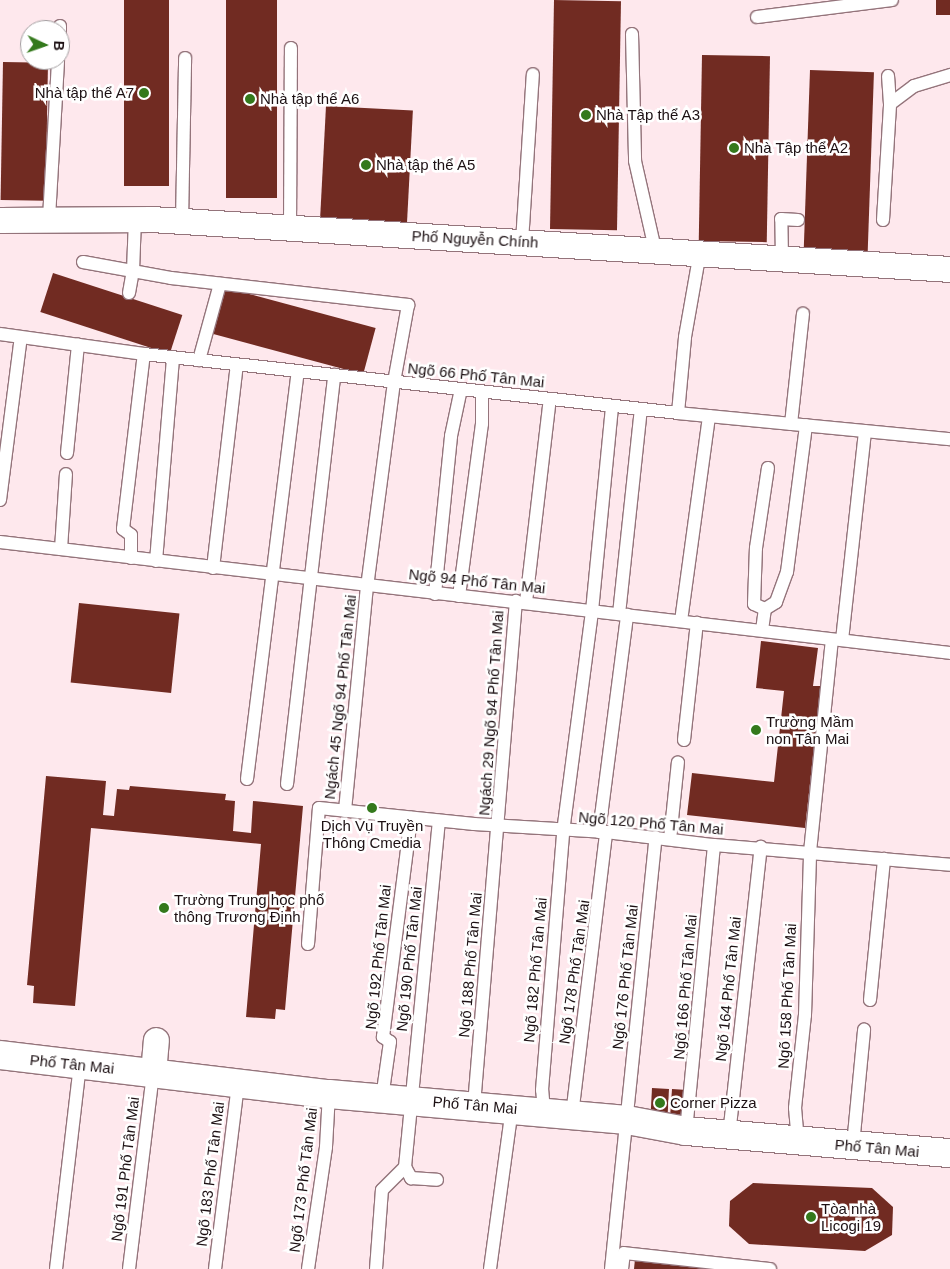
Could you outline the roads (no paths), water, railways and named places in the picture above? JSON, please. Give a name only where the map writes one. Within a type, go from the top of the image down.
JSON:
[{"type":"street","name":"Phố Nguyễn Chính","points":[[0,220],[49,218],[182,221],[656,249],[950,269]]},
{"type":"street","points":[[153,1073],[156,1040]]},
{"type":"street","name":"Phố Tân Mai","points":[[0,1056],[329,1094],[512,1110],[544,1111],[627,1120],[686,1131],[798,1142],[950,1153]]},
{"type":"lane","points":[[757,17],[892,0]]},
{"type":"lane","points":[[632,34],[635,161],[656,249]]},
{"type":"lane","points":[[290,228],[291,48]]},
{"type":"lane","points":[[182,221],[185,58]]},
{"type":"lane","points":[[49,218],[57,70]]},
{"type":"lane","points":[[522,242],[533,74]]},
{"type":"lane","points":[[890,104],[914,86],[950,75]]},
{"type":"lane","points":[[883,220],[890,104],[888,76]]},
{"type":"lane","points":[[129,293],[133,271],[135,219]]},
{"type":"lane","points":[[782,258],[781,219],[798,220]]},
{"type":"lane","points":[[678,414],[685,336],[700,252]]},
{"type":"lane","points":[[83,262],[220,284],[199,360]]},
{"type":"lane","name":"Ngách 45 Ngõ 94 Phố Tân Mai","points":[[220,284],[408,305],[394,382],[368,586],[345,810]]},
{"type":"lane","points":[[791,424],[803,314]]},
{"type":"lane","name":"Ngõ 66 Phố Tân Mai","points":[[0,334],[173,358],[678,414],[950,439]]},
{"type":"lane","points":[[0,500],[21,337]]},
{"type":"lane","points":[[67,453],[78,345]]},
{"type":"lane","points":[[131,558],[131,535],[123,529],[144,354]]},
{"type":"lane","points":[[156,561],[173,358]]},
{"type":"lane","points":[[213,568],[237,364]]},
{"type":"lane","points":[[247,780],[298,371]]},
{"type":"lane","points":[[287,784],[334,375]]},
{"type":"lane","points":[[435,594],[451,436],[460,389]]},
{"type":"lane","points":[[459,596],[482,424],[482,392]]},
{"type":"lane","name":"Ngách 29 Ngõ 94 Phố Tân Mai","points":[[499,827],[521,602],[550,399]]},
{"type":"lane","name":"Ngõ 182 Phố Tân Mai","points":[[544,1111],[542,1090],[563,832],[592,611],[612,406]]},
{"type":"lane","name":"Ngõ 178 Phố Tân Mai","points":[[572,1115],[602,832],[641,409]]},
{"type":"lane","points":[[681,621],[709,416]]},
{"type":"lane","points":[[762,630],[765,609],[776,602],[787,572],[806,425]]},
{"type":"lane","name":"Ngõ 158 Phố Tân Mai","points":[[798,1142],[795,1108],[805,1015],[810,852],[865,431]]},
{"type":"lane","points":[[765,609],[754,604],[756,548],[768,468]]},
{"type":"lane","points":[[61,549],[66,474]]},
{"type":"lane","name":"Ngõ 94 Phố Tân Mai","points":[[0,542],[435,594],[698,622],[950,653]]},
{"type":"lane","points":[[684,740],[698,622]]},
{"type":"lane","points":[[670,839],[678,762]]},
{"type":"lane","name":"Ngõ 120 Phố Tân Mai","points":[[308,944],[319,808],[499,827],[563,832],[602,832],[714,845],[761,847],[950,865]]},
{"type":"lane","name":"Ngõ 192 Phố Tân Mai","points":[[382,1098],[390,1042],[383,1037],[410,818]]},
{"type":"lane","name":"Ngõ 190 Phố Tân Mai","points":[[405,1167],[439,821]]},
{"type":"lane","name":"Ngõ 188 Phố Tân Mai","points":[[474,1106],[499,827]]},
{"type":"lane","name":"Ngõ 176 Phố Tân Mai","points":[[610,1269],[656,837]]},
{"type":"lane","name":"Ngõ 166 Phố Tân Mai","points":[[686,1131],[714,845]]},
{"type":"lane","name":"Ngõ 164 Phố Tân Mai","points":[[729,1135],[761,847]]},
{"type":"lane","points":[[870,1000],[884,859]]},
{"type":"lane","points":[[853,1145],[864,1030]]},
{"type":"lane","points":[[56,1269],[80,1065]]},
{"type":"lane","name":"Ngõ 191 Phố Tân Mai","points":[[129,1269],[153,1073]]},
{"type":"lane","name":"Ngõ 183 Phố Tân Mai","points":[[215,1269],[238,1084]]},
{"type":"lane","name":"Ngõ 173 Phố Tân Mai","points":[[308,1269],[326,1147],[329,1094]]},
{"type":"lane","points":[[490,1269],[512,1110]]},
{"type":"lane","points":[[376,1269],[382,1190],[405,1167],[411,1178],[437,1180]]},
{"type":"lane","points":[[622,1269],[624,1253],[770,1269]]},
{"type":"place","name":"Nhà tập thể A7","points":[[144,93]]},
{"type":"place","name":"Nhà tập thể A6","points":[[250,99]]},
{"type":"place","name":"Nhà Tập thể A3","points":[[586,115]]},
{"type":"place","name":"Nhà Tập thể A2","points":[[734,148]]},
{"type":"place","name":"Nhà tập thể A5","points":[[366,165]]},
{"type":"place","name":"Trường Mầm non Tân Mai","points":[[756,730]]},
{"type":"place","name":"Dịch Vụ Truyền Thông Cmedia","points":[[372,808]]},
{"type":"place","name":"Trường Trung học phổ thông Trương Định","points":[[164,908]]},
{"type":"place","name":"Corner Pizza","points":[[660,1103]]},
{"type":"place","name":"Tòa nhà Licogi 19","points":[[811,1217]]}]
